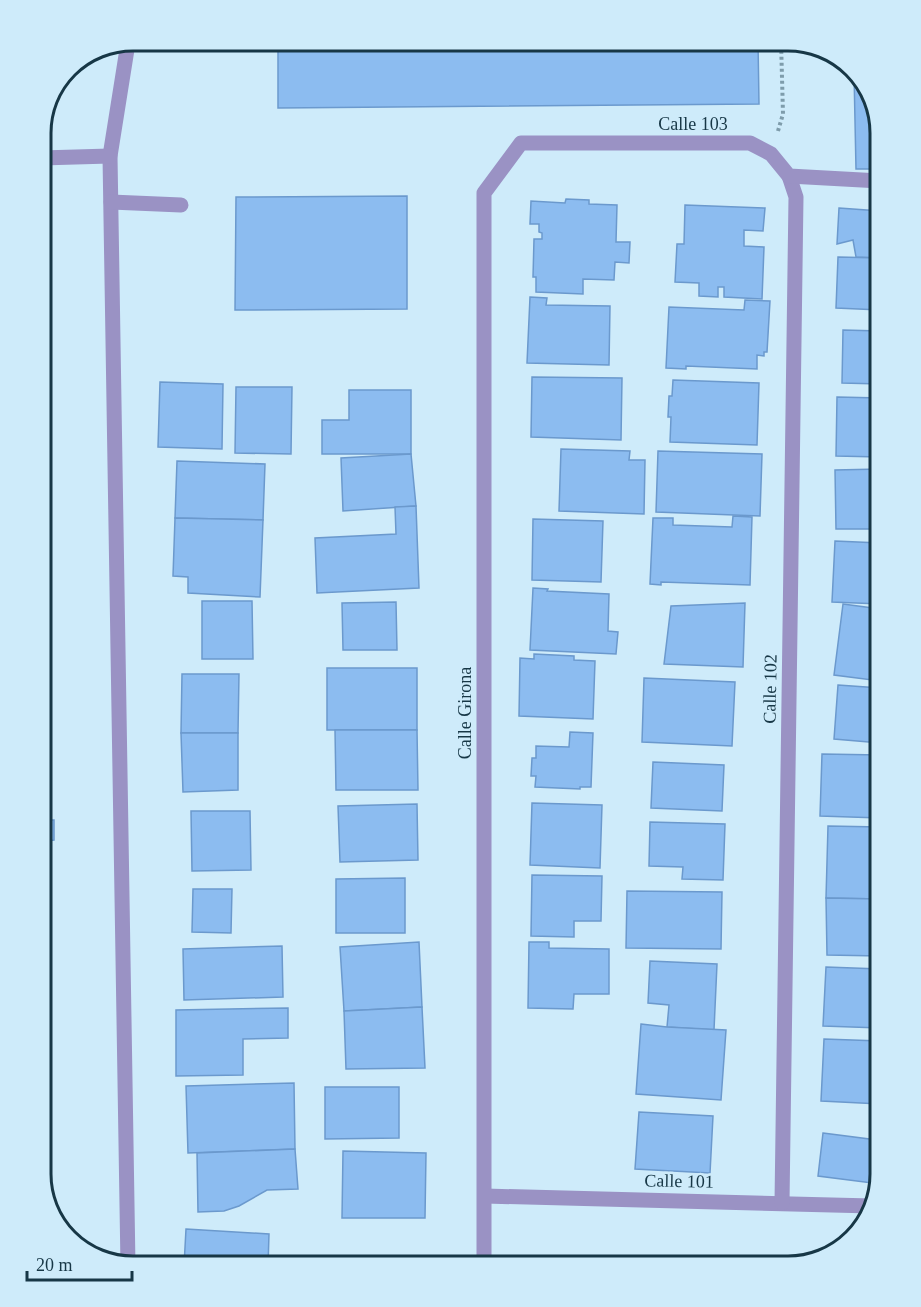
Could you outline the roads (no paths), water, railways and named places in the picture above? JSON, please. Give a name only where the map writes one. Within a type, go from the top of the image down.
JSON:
[{"type":"street","points":[[127,52],[110,156],[128,1256]]},
{"type":"street","name":"Calle 103","points":[[504,167],[521,143],[750,143],[771,154],[789,176]]},
{"type":"street","points":[[51,158],[110,156]]},
{"type":"street","name":"Calle Girona","points":[[484,1256],[484,193],[504,167]]},
{"type":"street","points":[[789,176],[870,180]]},
{"type":"street","name":"Calle 102","points":[[782,1203],[796,197],[789,176]]},
{"type":"street","points":[[111,202],[181,205]]},
{"type":"street","name":"Calle 101","points":[[485,1196],[864,1206]]}]
